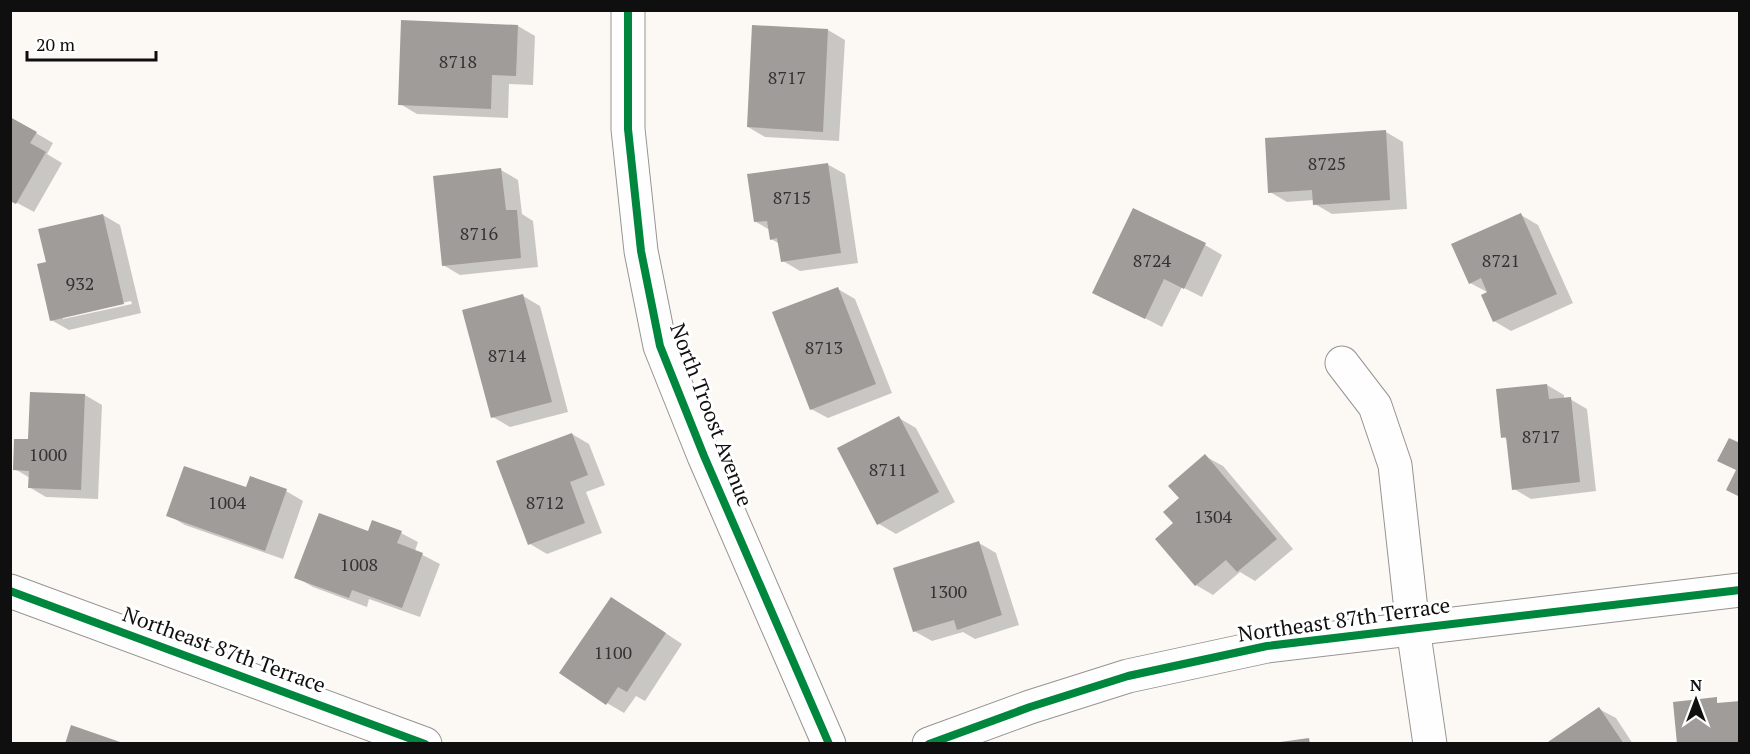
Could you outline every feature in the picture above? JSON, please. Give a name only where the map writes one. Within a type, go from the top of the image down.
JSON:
[{"type":"street","name":"North Troost Avenue","points":[[628,10],[630,140],[641,250],[660,346],[704,456],[829,744]]},
{"type":"street","points":[[1342,363],[1375,406],[1395,465],[1413,628],[1430,744]]},
{"type":"street","name":"Northeast 87th Terrace","points":[[929,744],[1030,707],[1128,676],[1267,646],[1740,590]]},
{"type":"street","name":"Northeast 87th Terrace","points":[[10,591],[425,744]]},
{"type":"building","points":[[401,20],[518,25],[516,76],[492,75],[491,109],[398,105]]},
{"type":"building","points":[[752,25],[828,29],[823,132],[747,127]]},
{"type":"building","points":[[10,117],[37,132],[30,143],[46,152],[16,204],[10,201]]},
{"type":"building","points":[[1386,130],[1390,200],[1313,205],[1312,190],[1268,193],[1265,138]]},
{"type":"building","points":[[828,163],[841,253],[781,262],[777,238],[770,240],[767,221],[754,222],[747,174]]},
{"type":"building","points":[[501,168],[506,210],[517,210],[521,258],[442,266],[433,176]]},
{"type":"building","points":[[1133,208],[1206,243],[1184,289],[1164,279],[1145,319],[1092,293]]},
{"type":"building","points":[[1521,213],[1557,294],[1493,322],[1481,295],[1487,292],[1481,278],[1469,284],[1451,244]]},
{"type":"building","points":[[103,214],[124,304],[50,321],[37,264],[46,262],[38,229]]},
{"type":"building","points":[[838,287],[876,384],[810,410],[772,312]]},
{"type":"building","points":[[523,294],[552,402],[491,418],[462,310]]},
{"type":"building","points":[[1547,384],[1549,399],[1571,397],[1580,482],[1512,490],[1506,437],[1501,438],[1496,389]]},
{"type":"building","points":[[30,392],[85,394],[81,490],[28,488],[29,471],[13,470],[14,439],[28,439]]},
{"type":"building","points":[[899,416],[939,492],[877,525],[837,448]]},
{"type":"building","points":[[572,433],[588,475],[570,482],[585,523],[528,545],[496,461]]},
{"type":"building","points":[[1729,438],[1740,443],[1740,497],[1726,490],[1736,470],[1717,461]]},
{"type":"building","points":[[1205,454],[1277,539],[1237,572],[1226,560],[1195,586],[1155,539],[1173,523],[1163,512],[1179,498],[1168,486]]},
{"type":"building","points":[[184,466],[246,487],[250,476],[287,489],[265,551],[166,516]]},
{"type":"building","points":[[319,513],[368,531],[372,520],[402,531],[397,543],[423,553],[402,608],[352,590],[349,598],[294,578]]},
{"type":"building","points":[[979,541],[1002,615],[957,630],[954,620],[913,632],[893,568]]},
{"type":"building","points":[[611,597],[666,633],[627,692],[618,687],[606,705],[559,673]]},
{"type":"building","points":[[1717,697],[1717,703],[1740,701],[1740,744],[1677,744],[1673,702]]},
{"type":"building","points":[[1599,707],[1624,744],[1545,744]]},
{"type":"building","points":[[71,725],[123,743],[123,744],[65,744]]},
{"type":"building","points":[[1309,738],[1310,744],[1280,744],[1280,742]]},
{"type":"cycle path","points":[[628,10],[628,129],[641,251],[660,346],[704,456],[829,744]]},
{"type":"cycle path","points":[[929,744],[1030,707],[1128,676],[1267,646],[1740,590]]},
{"type":"cycle path","points":[[10,591],[425,744]]}]
